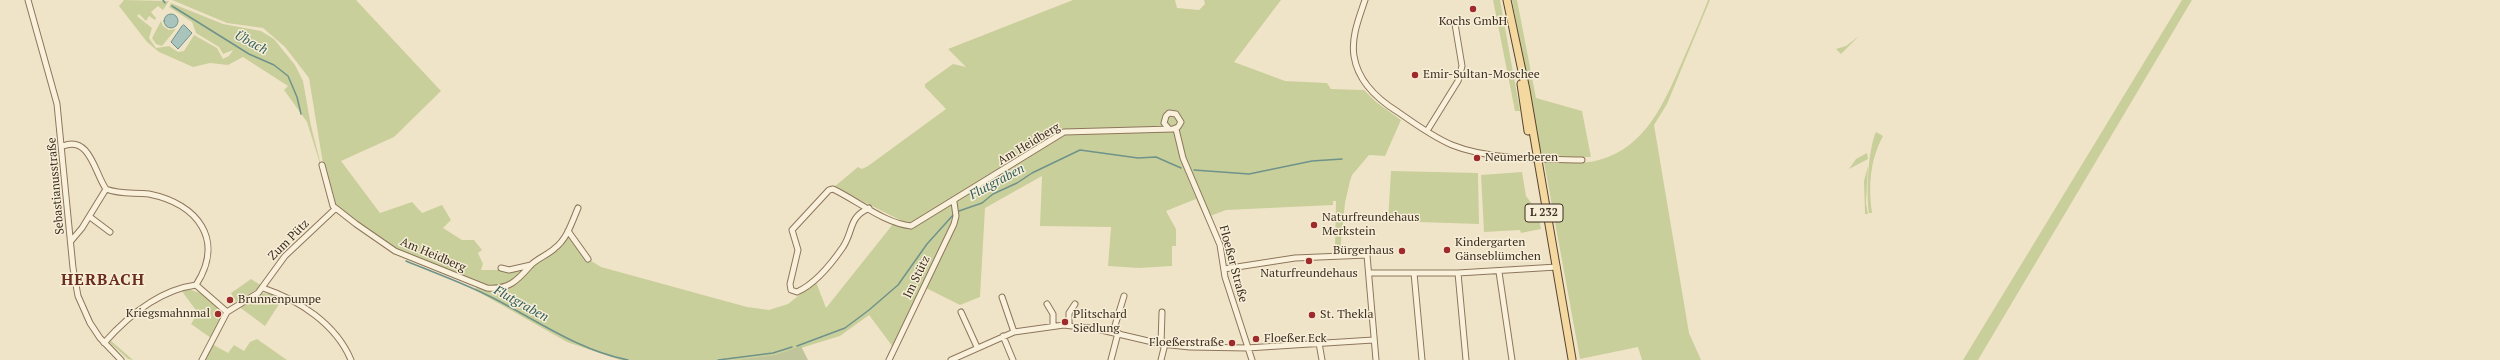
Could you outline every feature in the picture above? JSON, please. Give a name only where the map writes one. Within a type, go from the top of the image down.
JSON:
[{"type":"main road","name":"L 232","points":[[1507,0],[1521,70],[1524,112],[1535,159],[1572,359]]},
{"type":"street","name":"Sebastianusstraße","points":[[28,0],[57,104],[63,146],[71,241],[78,296],[90,323],[104,343],[121,360]]},
{"type":"street","points":[[1365,0],[1356,28],[1354,47],[1360,74],[1370,90],[1381,100],[1446,142],[1470,150],[1535,159],[1582,160]]},
{"type":"street","points":[[1427,131],[1458,81],[1462,66],[1455,24]]},
{"type":"street","name":"Floeßer Straße","points":[[1169,128],[1164,123],[1165,119],[1169,113],[1174,113],[1180,119],[1180,125],[1176,129],[1185,165],[1218,240],[1224,269],[1247,348],[1252,360]]},
{"type":"street","points":[[1169,128],[1176,129]]},
{"type":"street","name":"Am Heidberg","points":[[869,208],[895,221],[913,226],[954,202],[1064,132],[1169,128]]},
{"type":"street","points":[[63,146],[76,146],[88,152],[106,189],[120,194],[147,194],[161,198],[179,206],[200,222],[207,239],[208,258],[196,286]]},
{"type":"street","points":[[322,165],[335,208]]},
{"type":"street","points":[[71,241],[75,239],[90,217],[106,189]]},
{"type":"street","points":[[833,189],[869,208],[854,218],[843,247],[813,281],[797,292],[791,290],[790,284],[798,250],[792,230],[829,190],[833,189]]},
{"type":"street","name":"Im Stütz","points":[[889,360],[956,216],[954,202]]},
{"type":"street","name":"Am Heidberg","points":[[335,208],[395,251],[487,288],[499,289],[510,286],[523,275],[531,265]]},
{"type":"street","name":"Zum Pütz","points":[[202,360],[227,312],[263,288],[285,256],[335,208]]},
{"type":"street","points":[[501,268],[509,270],[531,265],[557,247],[568,231],[578,208]]},
{"type":"street","points":[[90,217],[110,232]]},
{"type":"street","points":[[568,231],[588,258]]},
{"type":"street","points":[[1224,269],[1295,258],[1367,255],[1370,273],[1373,340],[1376,360]]},
{"type":"street","points":[[1370,273],[1414,274],[1499,272],[1555,267]]},
{"type":"street","points":[[1499,272],[1512,360]]},
{"type":"street","points":[[1458,273],[1466,360]]},
{"type":"street","points":[[1414,274],[1422,360]]},
{"type":"street","points":[[104,343],[116,329],[161,295],[179,288],[196,286],[227,312]]},
{"type":"street","points":[[263,288],[284,295],[304,308],[339,339],[351,360]]},
{"type":"street","points":[[1111,360],[1124,296]]},
{"type":"street","points":[[1002,298],[1014,332]]},
{"type":"street","points":[[1046,304],[1053,314],[1053,326]]},
{"type":"street","points":[[1069,325],[1069,313],[1075,304]]},
{"type":"street","points":[[961,312],[977,347]]},
{"type":"street","points":[[1161,360],[1163,344],[1162,312]]},
{"type":"street","points":[[951,360],[961,358],[977,347],[1014,332],[1069,325],[1116,333],[1163,344],[1190,347],[1247,348],[1373,340]]},
{"type":"street","points":[[1003,336],[1013,360]]},
{"type":"street","points":[[1318,343],[1322,360]]},
{"type":"green space","points":[[124,0],[169,1],[163,10],[158,6],[151,12],[156,18],[155,20],[149,16],[146,21],[139,14],[137,16],[152,28],[149,38],[156,48],[169,46],[178,52],[184,51],[194,35],[217,48],[223,59],[229,56],[233,50],[223,54],[219,47],[196,33],[192,22],[169,7],[171,3],[223,24],[261,31],[274,39],[295,65],[303,81],[311,126],[323,173],[307,122],[284,90],[288,86],[243,57],[228,65],[210,63],[193,67],[159,52],[147,42],[119,6]]},
{"type":"green space","points":[[172,0],[356,0],[441,91],[394,137],[341,161],[380,213],[412,202],[422,213],[442,205],[451,220],[443,228],[462,240],[474,240],[482,250],[478,253],[483,264],[481,270],[514,270],[542,255],[547,257],[555,252],[569,233],[583,256],[601,267],[747,307],[769,310],[788,304],[816,282],[826,308],[893,224],[897,225],[900,220],[834,187],[858,167],[862,169],[868,166],[946,109],[925,87],[925,84],[953,64],[966,67],[948,49],[1073,0],[1175,0],[1177,8],[1199,10],[1205,4],[1204,0],[1281,0],[1234,62],[1285,81],[1327,83],[1331,89],[1364,90],[1376,102],[1401,120],[1385,156],[1369,155],[1352,175],[1345,203],[1340,251],[1335,251],[1336,201],[1333,201],[1333,205],[1226,210],[1205,218],[1196,199],[1166,211],[1176,229],[1176,246],[1172,246],[1172,266],[1139,268],[1108,266],[1111,227],[1040,226],[1042,176],[985,208],[980,297],[960,305],[922,286],[893,347],[869,315],[840,336],[778,355],[745,360],[620,360],[567,342],[475,290],[477,285],[391,249],[336,206],[323,168],[325,165],[323,164],[309,78],[285,47],[263,28],[227,23]]},
{"type":"green space","points":[[1493,0],[1500,0],[1520,111],[1515,111]]},
{"type":"green space","points":[[1512,0],[1517,0],[1536,98],[1582,111],[1591,157],[1542,158]]},
{"type":"green space","points":[[1708,0],[1710,0],[1667,104],[1654,125],[1689,333],[1701,360],[1642,360],[1638,347],[1580,359],[1544,162],[1578,163],[1599,160],[1615,154],[1629,145],[1641,134],[1651,122],[1668,93]]},
{"type":"green space","points":[[2182,0],[2192,0],[1978,360],[1963,360]]},
{"type":"green space","points":[[161,21],[163,26],[169,30],[176,29],[162,46],[156,44],[152,38]]},
{"type":"green space","points":[[1859,36],[1841,54],[1836,49],[1846,46]]},
{"type":"green space","points":[[1876,132],[1883,136],[1875,154],[1871,173],[1870,193],[1872,213],[1869,213],[1869,160]]},
{"type":"green space","points":[[1867,153],[1868,159],[1849,169],[1856,159]]},
{"type":"green space","points":[[1868,166],[1866,203],[1868,214],[1865,214],[1864,181]]},
{"type":"green space","points":[[1391,171],[1478,173],[1479,224],[1388,221]]},
{"type":"green space","points":[[1522,172],[1526,196],[1538,212],[1541,229],[1521,233],[1520,230],[1484,232],[1481,175]]},
{"type":"green space","points":[[251,279],[262,286],[236,302],[231,293]]},
{"type":"green space","points":[[188,289],[200,293],[217,307],[216,315],[221,319],[211,338],[191,324],[198,313],[181,290]]},
{"type":"green space","points":[[262,293],[277,295],[283,298],[265,326],[238,306]]},
{"type":"green space","points":[[257,339],[287,360],[204,360],[212,344],[228,353],[234,345],[244,351],[250,342]]},
{"type":"green space","points":[[110,340],[133,360],[128,359],[109,342]]},
{"type":"green space","points":[[801,346],[808,360],[737,360],[776,355]]},
{"type":"water","points":[[171,14],[176,16],[178,21],[176,26],[171,28],[166,26],[164,21],[166,16]]},
{"type":"water","points":[[184,25],[192,33],[178,49],[171,42]]},
{"type":"waterway","name":"Übach","points":[[172,6],[249,54],[274,65],[288,76],[297,97],[301,114]]},
{"type":"waterway","name":"Flutgraben","points":[[956,212],[982,203],[993,194],[1080,150],[1138,158],[1156,157],[1181,168]]},
{"type":"waterway","name":"Flutgraben","points":[[1194,170],[1249,174],[1312,161],[1342,159]]},
{"type":"waterway","name":"Flutgraben","points":[[797,346],[845,328],[869,310],[898,285],[927,244],[954,214]]},
{"type":"waterway","name":"Flutgraben","points":[[406,261],[483,293],[575,342],[628,360]]},
{"type":"waterway","name":"Flutgraben","points":[[718,360],[773,353],[792,347]]},
{"type":"place","name":"Kochs GmbH","points":[[1473,9]]},
{"type":"place","name":"Emir-Sultan-Moschee","points":[[1415,75]]},
{"type":"place","name":"Neumerberen","points":[[1477,158]]},
{"type":"place","name":"Naturfreundehaus Merkstein","points":[[1314,225]]},
{"type":"place","name":"Kindergarten Gänseblümchen","points":[[1447,250]]},
{"type":"place","name":"Bürgerhaus","points":[[1402,251]]},
{"type":"place","name":"Naturfreundehaus","points":[[1309,261]]},
{"type":"place","name":"Brunnenpumpe","points":[[230,300]]},
{"type":"place","name":"Kriegsmahnmal","points":[[218,314]]},
{"type":"place","name":"St. Thekla","points":[[1312,315]]},
{"type":"place","name":"Plitschard Siedlung","points":[[1065,322]]},
{"type":"place","name":"Floeßer Eck","points":[[1256,339]]},
{"type":"place","name":"Floeßerstraße","points":[[1232,343]]},
{"type":"district","name":"HERBACH","points":[[103,280]]}]
